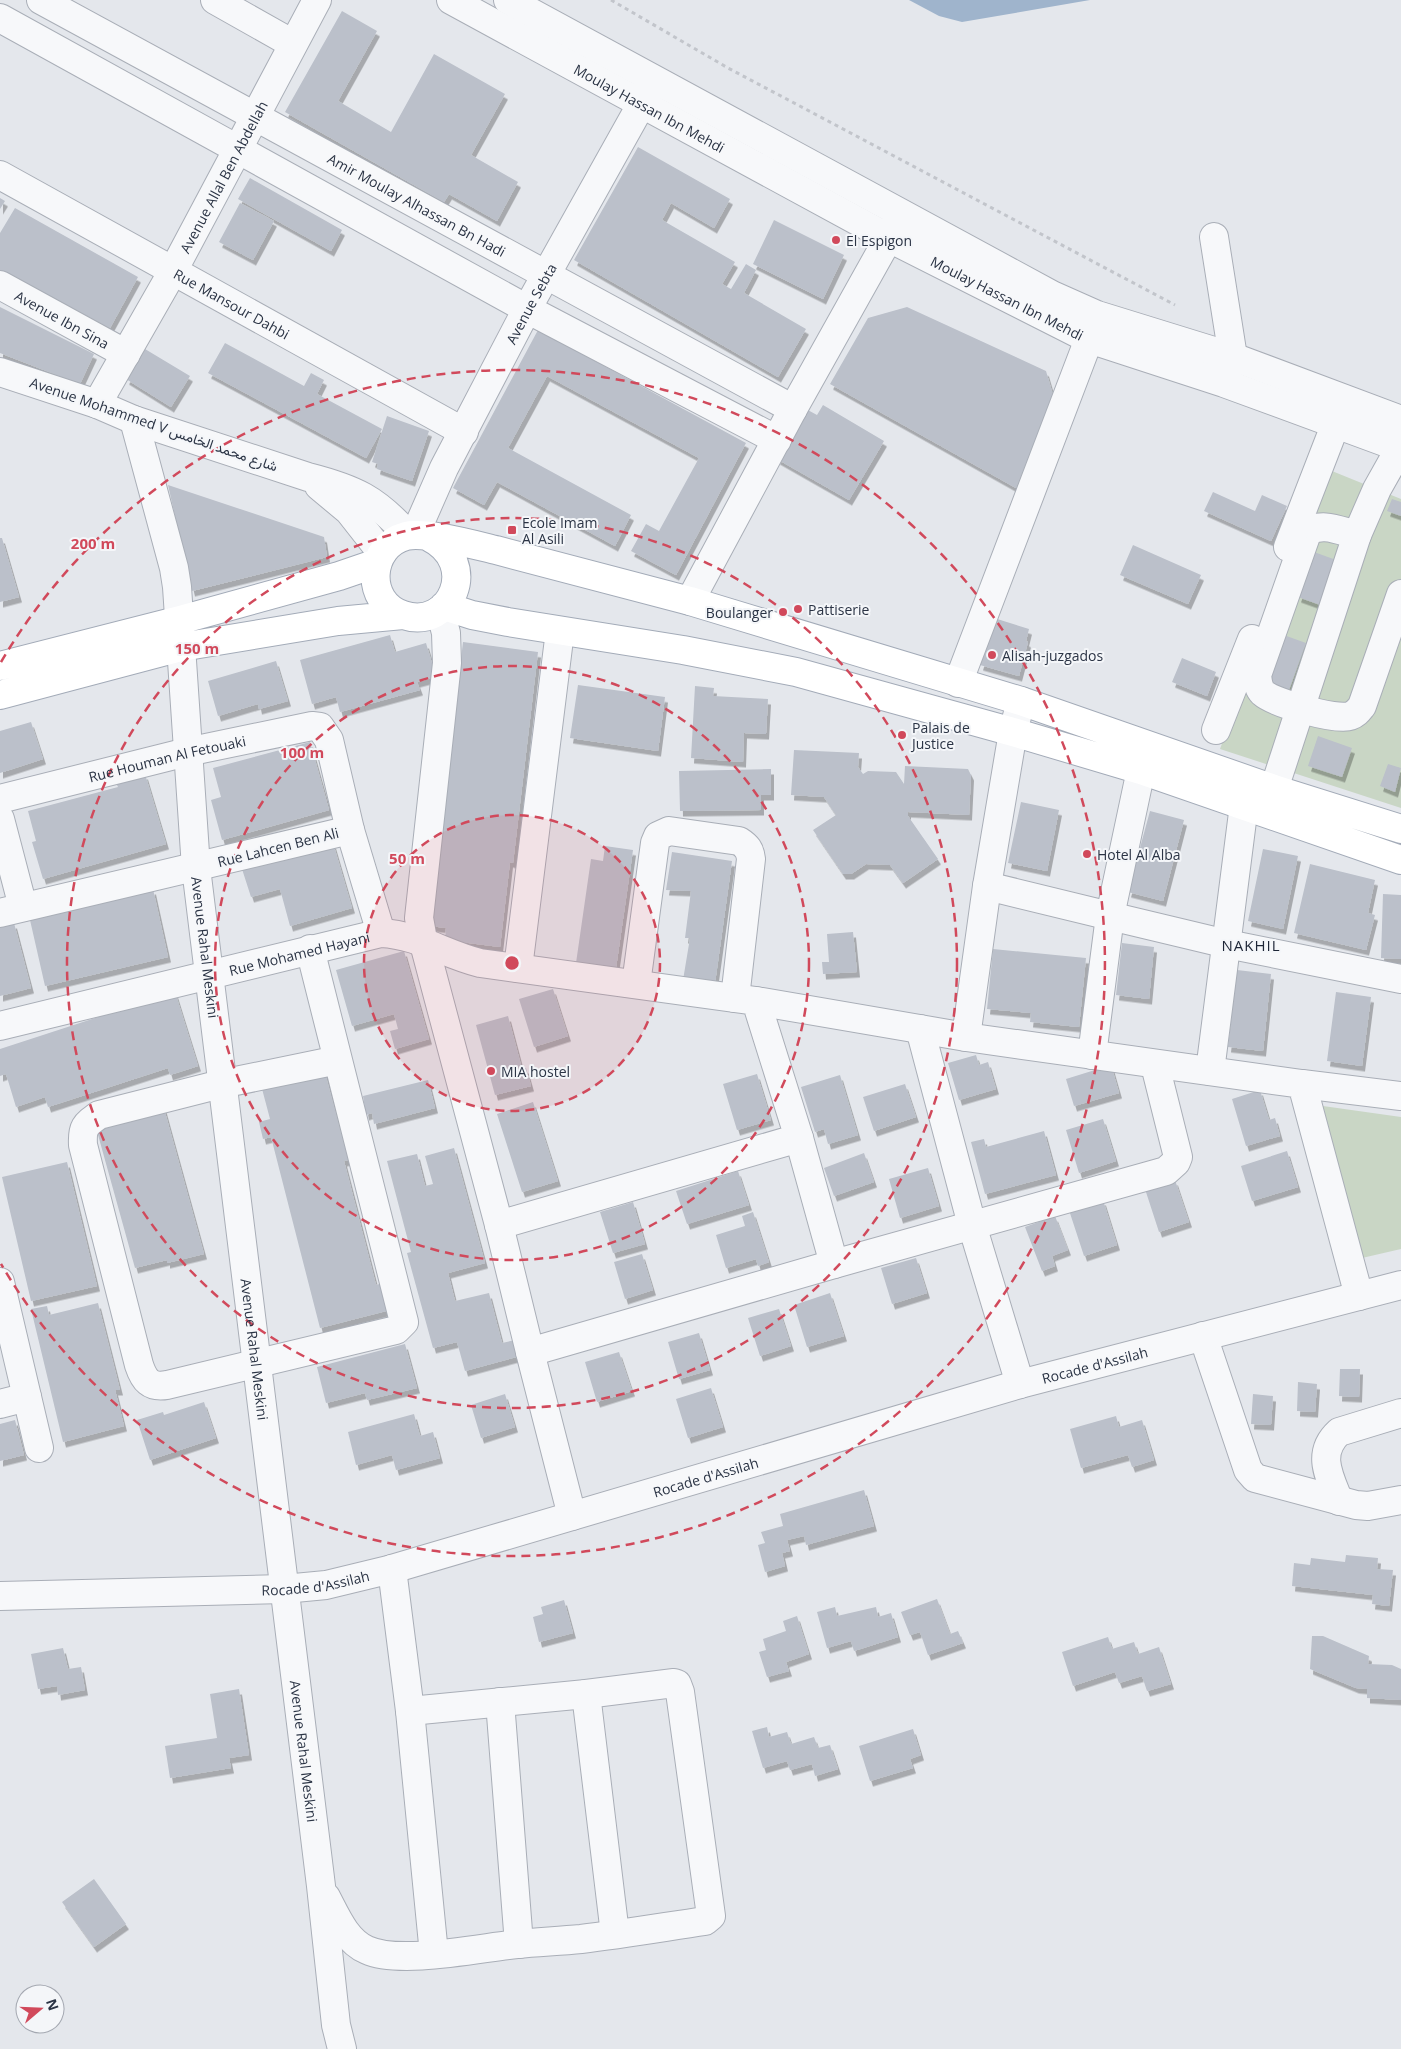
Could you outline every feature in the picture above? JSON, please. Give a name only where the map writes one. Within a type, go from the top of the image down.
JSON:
[{"type":"main road","points":[[402,615],[385,603],[379,594],[375,574],[379,558],[389,544],[417,535],[496,550],[690,601],[1021,701],[1274,789],[1401,829]]},
{"type":"main road","points":[[0,666],[180,634],[402,615],[422,617],[442,608],[451,597],[456,585],[457,573],[449,551],[440,542],[417,535]]},
{"type":"main road","points":[[0,695],[180,634],[339,576],[379,558]]},
{"type":"main road","points":[[442,608],[560,631],[683,650],[796,672],[1013,732],[1141,770],[1401,860]]},
{"type":"street","points":[[215,0],[293,44]]},
{"type":"street","name":"Avenue Allal Ben Abdellah","points":[[97,404],[173,271],[236,148],[316,0]]},
{"type":"street","name":"Moulay Hassan Ibn Mehdi","points":[[451,0],[889,238],[1089,338],[1224,383],[1401,448]]},
{"type":"street","name":"Moulay Hassan Ibn Mehdi","points":[[508,0],[1052,295],[1097,314],[1232,357],[1401,420]]},
{"type":"street","name":"Amir Moulay Alhassan Bn Hadi","points":[[47,1],[254,117],[793,409]]},
{"type":"street","points":[[0,18],[527,309],[777,440]]},
{"type":"street","name":"Avenue Sebta","points":[[417,535],[444,468],[527,309],[656,80]]},
{"type":"street","name":"Rue Mansour Dahbi","points":[[0,176],[464,432]]},
{"type":"street","points":[[690,601],[793,409],[903,213]]},
{"type":"street","points":[[1214,237],[1232,357],[1224,383]]},
{"type":"street","name":"Avenue Ibn Sina","points":[[0,285],[126,354]]},
{"type":"street","points":[[958,683],[1089,338]]},
{"type":"street","name":"Avenue Mohammed V شارع محمد الخامس","points":[[0,372],[97,404],[134,420],[308,477],[336,484],[377,504],[417,535]]},
{"type":"street","name":"Avenue Rahal Meskini","points":[[134,420],[174,568],[196,868],[321,1886],[336,2025],[342,2049]]},
{"type":"street","points":[[1216,730],[1336,423]]},
{"type":"street","points":[[1274,789],[1357,535],[1377,489],[1401,448]]},
{"type":"street","points":[[308,477],[349,512],[379,558]]},
{"type":"street","points":[[1357,535],[1321,526],[1313,528],[1307,533],[1257,675],[1258,686],[1265,694],[1300,708],[1338,718],[1356,714],[1362,706],[1401,594]]},
{"type":"street","points":[[442,608],[446,633],[447,663],[419,918],[423,940],[499,1225],[572,1516]]},
{"type":"street","points":[[518,968],[560,631]]},
{"type":"street","points":[[966,1037],[987,886],[1013,732],[1021,701]]},
{"type":"street","name":"Rue Houman Al Fetouaki","points":[[0,799],[187,752],[312,726],[320,727],[329,740]]},
{"type":"street","name":"Rue Lahcen Ben Ali","points":[[12,910],[196,868],[350,830],[329,740]]},
{"type":"street","points":[[1092,1055],[1110,916],[1141,770]]},
{"type":"street","points":[[1210,1072],[1244,805]]},
{"type":"street","points":[[0,819],[12,910]]},
{"type":"street","points":[[350,830],[381,932]]},
{"type":"street","points":[[636,984],[655,843],[658,836],[670,831],[740,841],[746,845],[750,851],[751,859],[745,1000],[799,1138],[834,1264]]},
{"type":"street","points":[[987,886],[1226,944],[1401,979]]},
{"type":"street","name":"Rue Mohamed Hayani","points":[[0,1026],[209,976],[381,932],[397,933],[423,940],[465,959],[518,968],[745,1000],[966,1037],[1210,1072],[1401,1096]]},
{"type":"street","points":[[310,949],[338,1060],[404,1322],[396,1330],[157,1387],[151,1385],[144,1378],[83,1145],[82,1132],[88,1123],[99,1116],[222,1084],[338,1060]]},
{"type":"street","points":[[920,1029],[972,1225],[1020,1384]]},
{"type":"street","points":[[530,1352],[834,1264],[1166,1172],[1176,1162],[1177,1151],[1155,1064]]},
{"type":"street","points":[[1302,1084],[1358,1296]]},
{"type":"street","points":[[499,1225],[799,1138]]},
{"type":"street","points":[[0,1282],[39,1448]]},
{"type":"street","name":"Rocade d'Assilah","points":[[0,1596],[284,1589],[326,1585],[392,1569],[1020,1384],[1401,1285]]},
{"type":"street","points":[[1203,1336],[1248,1470],[1255,1478],[1368,1506],[1401,1500]]},
{"type":"street","points":[[0,1404],[27,1397]]},
{"type":"street","points":[[1339,1500],[1327,1469],[1327,1450],[1331,1439],[1339,1432],[1401,1413]]},
{"type":"street","points":[[392,1569],[410,1711],[434,1954]]},
{"type":"street","points":[[321,1886],[342,1927],[355,1943],[366,1950],[387,1956],[434,1954],[615,1934],[709,1919],[711,1912],[679,1687],[674,1683],[586,1694],[410,1711]]},
{"type":"street","points":[[586,1694],[615,1934]]},
{"type":"street","points":[[500,1702],[519,1944]]},
{"type":"path","points":[[611,0],[728,68],[1175,305]]},
{"type":"green space","points":[[1327,469],[1401,499],[1401,808],[1220,749],[1271,608]]},
{"type":"green space","points":[[1323,1106],[1401,1117],[1401,1249],[1362,1258]]},
{"type":"water","points":[[909,0],[1090,0],[962,22],[939,16]]},
{"type":"building","points":[[342,11],[377,31],[338,101],[391,132],[434,54],[505,94],[471,155],[518,182],[497,221],[449,194],[444,202],[285,112]]},
{"type":"building","points":[[638,147],[730,199],[714,228],[671,203],[662,220],[735,262],[722,284],[731,289],[746,264],[756,270],[744,293],[806,329],[778,377],[574,260]]},
{"type":"building","points":[[250,178],[342,230],[331,251],[238,199]]},
{"type":"building","points":[[0,198],[5,201],[0,209]]},
{"type":"building","points":[[240,203],[274,221],[253,260],[219,242]]},
{"type":"building","points":[[15,208],[138,277],[110,328],[0,270],[0,233]]},
{"type":"building","points":[[774,220],[844,255],[823,299],[753,264]]},
{"type":"building","points":[[0,307],[94,354],[80,384],[0,353]]},
{"type":"building","points":[[907,307],[1046,371],[1053,395],[1016,488],[830,384],[868,318]]},
{"type":"building","points":[[538,330],[746,443],[676,575],[631,551],[646,524],[659,531],[699,458],[547,376],[508,448],[631,515],[615,546],[497,482],[484,505],[453,488]]},
{"type":"building","points":[[225,343],[304,386],[311,373],[324,380],[317,394],[382,429],[366,458],[208,373]]},
{"type":"building","points":[[145,349],[190,376],[171,407],[126,379]]},
{"type":"building","points":[[823,405],[884,441],[849,500],[777,459],[806,409],[817,415]]},
{"type":"building","points":[[387,416],[429,431],[412,481],[377,469],[378,464],[372,462]]},
{"type":"building","points":[[168,485],[324,537],[327,557],[192,591]]},
{"type":"building","points":[[1213,492],[1255,511],[1262,495],[1287,506],[1271,541],[1204,511]]},
{"type":"building","points":[[1392,499],[1401,502],[1401,516],[1387,511]]},
{"type":"building","points":[[0,538],[2,538],[19,597],[0,602]]},
{"type":"building","points":[[1133,545],[1201,575],[1188,604],[1120,575]]},
{"type":"building","points":[[1314,552],[1339,561],[1323,606],[1298,597]]},
{"type":"building","points":[[994,618],[1029,629],[1026,641],[1028,642],[1019,676],[980,665]]},
{"type":"building","points":[[1281,634],[1306,643],[1289,690],[1264,681]]},
{"type":"building","points":[[390,635],[395,652],[426,643],[436,677],[417,682],[420,690],[340,712],[336,697],[312,704],[300,660]]},
{"type":"building","points":[[463,642],[538,652],[513,863],[510,862],[500,947],[445,940],[446,928],[430,926]]},
{"type":"building","points":[[1182,658],[1216,672],[1207,696],[1172,682]]},
{"type":"building","points":[[276,661],[288,701],[259,709],[258,704],[218,716],[208,681]]},
{"type":"building","points":[[578,685],[665,697],[658,751],[570,738]]},
{"type":"building","points":[[695,686],[714,688],[713,696],[768,699],[766,734],[744,733],[743,762],[691,758]]},
{"type":"building","points":[[31,722],[43,759],[0,773],[0,731]]},
{"type":"building","points":[[1318,736],[1352,748],[1342,777],[1308,766]]},
{"type":"building","points":[[310,742],[329,810],[222,840],[211,800],[221,797],[213,768]]},
{"type":"building","points":[[794,750],[859,753],[858,767],[863,774],[868,771],[896,772],[904,784],[905,766],[968,769],[971,775],[969,815],[908,812],[908,816],[938,859],[903,883],[890,865],[866,864],[851,874],[843,874],[813,830],[836,815],[824,797],[791,795]]},
{"type":"building","points":[[1388,764],[1401,768],[1395,792],[1380,786]]},
{"type":"building","points":[[771,769],[771,795],[761,795],[761,810],[680,811],[679,771]]},
{"type":"building","points":[[145,774],[166,844],[43,879],[32,842],[36,841],[28,811],[118,787],[116,783]]},
{"type":"building","points":[[1021,802],[1059,810],[1047,871],[1008,863]]},
{"type":"building","points":[[1150,811],[1184,820],[1163,901],[1128,892]]},
{"type":"building","points":[[333,843],[352,908],[290,926],[280,889],[251,897],[242,869]]},
{"type":"building","points":[[605,846],[633,850],[616,968],[576,963],[591,859],[603,861]]},
{"type":"building","points":[[1263,849],[1298,856],[1283,929],[1248,921]]},
{"type":"building","points":[[672,852],[732,861],[715,983],[683,980],[690,938],[685,938],[691,891],[666,890]]},
{"type":"building","points":[[1310,864],[1375,880],[1368,913],[1375,915],[1366,950],[1294,933]]},
{"type":"building","points":[[153,889],[168,957],[45,986],[30,920]]},
{"type":"building","points":[[1383,894],[1401,895],[1401,959],[1381,958]]},
{"type":"building","points":[[14,923],[31,988],[0,996],[0,926]]},
{"type":"building","points":[[853,932],[857,972],[823,974],[822,962],[829,962],[827,934]]},
{"type":"building","points":[[1122,943],[1154,947],[1149,999],[1116,995]]},
{"type":"building","points":[[993,949],[1086,958],[1079,1027],[1030,1022],[1031,1013],[987,1009]]},
{"type":"building","points":[[404,951],[429,1039],[395,1049],[390,1031],[398,1029],[394,1014],[352,1026],[336,970]]},
{"type":"building","points":[[1237,970],[1271,974],[1263,1051],[1228,1047]]},
{"type":"building","points":[[553,989],[568,1036],[534,1047],[519,999]]},
{"type":"building","points":[[175,992],[198,1066],[170,1075],[168,1068],[48,1107],[45,1097],[16,1107],[6,1074],[0,1076],[0,1049]]},
{"type":"building","points":[[1336,992],[1371,997],[1362,1066],[1327,1061]]},
{"type":"building","points":[[508,1016],[522,1069],[526,1068],[531,1086],[495,1095],[476,1025]]},
{"type":"building","points":[[976,1055],[979,1065],[988,1062],[996,1089],[959,1100],[948,1063]]},
{"type":"building","points":[[1111,1065],[1119,1093],[1074,1106],[1066,1079]]},
{"type":"building","points":[[324,1069],[348,1160],[344,1161],[376,1285],[383,1283],[390,1310],[320,1328],[271,1137],[263,1139],[259,1122],[270,1119],[261,1085]]},
{"type":"building","points":[[757,1074],[771,1120],[737,1130],[723,1084]]},
{"type":"building","points":[[840,1075],[858,1135],[828,1144],[824,1129],[815,1132],[801,1087]]},
{"type":"building","points":[[428,1080],[435,1108],[374,1124],[372,1113],[366,1115],[363,1096]]},
{"type":"building","points":[[905,1084],[916,1117],[874,1131],[863,1097]]},
{"type":"building","points":[[1260,1090],[1269,1120],[1275,1118],[1280,1136],[1246,1146],[1232,1099]]},
{"type":"building","points":[[533,1102],[558,1181],[522,1192],[497,1114]]},
{"type":"building","points":[[163,1105],[204,1254],[135,1268],[95,1124]]},
{"type":"building","points":[[1103,1119],[1116,1161],[1079,1173],[1066,1130]]},
{"type":"building","points":[[1044,1131],[1056,1175],[985,1194],[971,1142],[984,1139],[986,1147]]},
{"type":"building","points":[[454,1148],[485,1263],[448,1273],[455,1301],[489,1293],[502,1343],[515,1340],[520,1356],[465,1371],[457,1342],[433,1348],[407,1253],[411,1252],[387,1161],[417,1154],[425,1186],[433,1184],[425,1156]]},
{"type":"building","points":[[1287,1151],[1298,1187],[1252,1201],[1241,1166]]},
{"type":"building","points":[[864,1153],[874,1182],[834,1196],[824,1168]]},
{"type":"building","points":[[67,1162],[97,1286],[31,1301],[2,1177]]},
{"type":"building","points":[[928,1168],[939,1206],[900,1218],[889,1179]]},
{"type":"building","points":[[738,1171],[749,1205],[687,1224],[676,1191]]},
{"type":"building","points":[[1175,1180],[1189,1222],[1159,1232],[1145,1189]]},
{"type":"building","points":[[1103,1200],[1117,1245],[1084,1256],[1067,1204]]},
{"type":"building","points":[[633,1202],[645,1244],[613,1253],[600,1212]]},
{"type":"building","points":[[753,1212],[769,1262],[758,1266],[756,1259],[726,1268],[716,1235],[745,1226],[742,1216]]},
{"type":"building","points":[[1055,1216],[1068,1250],[1052,1256],[1055,1266],[1042,1271],[1025,1227]]},
{"type":"building","points":[[642,1254],[653,1290],[625,1299],[614,1262]]},
{"type":"building","points":[[916,1258],[927,1293],[892,1304],[881,1268]]},
{"type":"building","points":[[830,1293],[844,1336],[807,1347],[794,1305]]},
{"type":"building","points":[[98,1303],[120,1390],[115,1390],[124,1426],[63,1442],[31,1309],[47,1306],[49,1315]]},
{"type":"building","points":[[779,1309],[791,1346],[760,1356],[748,1318]]},
{"type":"building","points":[[699,1333],[710,1370],[679,1379],[668,1342]]},
{"type":"building","points":[[405,1344],[417,1388],[367,1400],[365,1393],[326,1403],[317,1367]]},
{"type":"building","points":[[619,1352],[632,1391],[597,1402],[585,1362]]},
{"type":"building","points":[[1340,1369],[1360,1369],[1359,1397],[1339,1396]]},
{"type":"building","points":[[1298,1382],[1317,1384],[1315,1412],[1297,1411]]},
{"type":"building","points":[[711,1388],[723,1427],[688,1438],[676,1399]]},
{"type":"building","points":[[505,1394],[515,1427],[481,1438],[471,1405]]},
{"type":"building","points":[[1253,1394],[1273,1396],[1271,1425],[1251,1424]]},
{"type":"building","points":[[204,1402],[216,1438],[150,1460],[137,1420],[163,1412],[164,1415]]},
{"type":"building","points":[[414,1414],[420,1436],[433,1432],[440,1458],[396,1470],[392,1455],[356,1465],[348,1432]]},
{"type":"building","points":[[1116,1416],[1119,1427],[1142,1420],[1154,1460],[1132,1467],[1128,1455],[1081,1468],[1070,1429]]},
{"type":"building","points":[[15,1420],[24,1455],[0,1461],[0,1424]]},
{"type":"building","points":[[864,1490],[874,1526],[806,1545],[804,1536],[787,1540],[790,1551],[782,1553],[785,1566],[765,1572],[758,1545],[765,1543],[761,1532],[783,1526],[780,1514]]},
{"type":"building","points":[[1346,1555],[1378,1558],[1377,1569],[1393,1570],[1389,1606],[1372,1604],[1373,1595],[1292,1586],[1294,1563],[1310,1565],[1311,1558],[1345,1562]]},
{"type":"building","points":[[937,1599],[950,1634],[958,1631],[963,1643],[928,1655],[920,1632],[910,1635],[901,1612]]},
{"type":"building","points":[[564,1600],[573,1633],[539,1642],[533,1617],[543,1614],[541,1607]]},
{"type":"building","points":[[835,1607],[837,1616],[876,1607],[878,1617],[891,1613],[898,1637],[854,1651],[851,1641],[827,1648],[817,1612]]},
{"type":"building","points":[[797,1616],[809,1654],[786,1662],[789,1671],[767,1677],[759,1652],[766,1650],[763,1639],[786,1631],[783,1621]]},
{"type":"building","points":[[1312,1636],[1323,1636],[1369,1656],[1368,1664],[1392,1665],[1401,1669],[1401,1700],[1367,1698],[1367,1689],[1356,1688],[1310,1669]]},
{"type":"building","points":[[1108,1637],[1112,1649],[1134,1642],[1138,1654],[1159,1647],[1171,1684],[1147,1691],[1142,1676],[1119,1683],[1115,1672],[1073,1686],[1062,1652]]},
{"type":"building","points":[[63,1648],[68,1669],[81,1667],[85,1690],[58,1695],[57,1686],[38,1689],[31,1654]]},
{"type":"building","points":[[239,1689],[249,1755],[229,1758],[231,1768],[170,1778],[165,1746],[217,1738],[210,1694]]},
{"type":"building","points":[[767,1727],[769,1737],[787,1732],[791,1744],[814,1737],[818,1748],[830,1745],[838,1769],[815,1776],[812,1764],[790,1770],[787,1761],[763,1768],[752,1731]]},
{"type":"building","points":[[913,1729],[921,1755],[910,1759],[913,1768],[870,1781],[859,1746]]},
{"type":"building","points":[[94,1879],[126,1924],[94,1947],[62,1902]]},
{"type":"place","name":"El Espigon","points":[[836,240]]},
{"type":"place","name":"Ecole Imam Al Asili","points":[[512,530]]},
{"type":"place","name":"Pattiserie","points":[[798,609]]},
{"type":"place","name":"Boulanger","points":[[783,612]]},
{"type":"place","name":"Alisah-juzgados","points":[[992,655]]},
{"type":"place","name":"Palais de Justice","points":[[902,735]]},
{"type":"place","name":"Hotel Al Alba","points":[[1087,854]]},
{"type":"place","name":"MIA hostel","points":[[491,1071]]},
{"type":"district","name":"NAKHIL","points":[[1251,945]]}]
